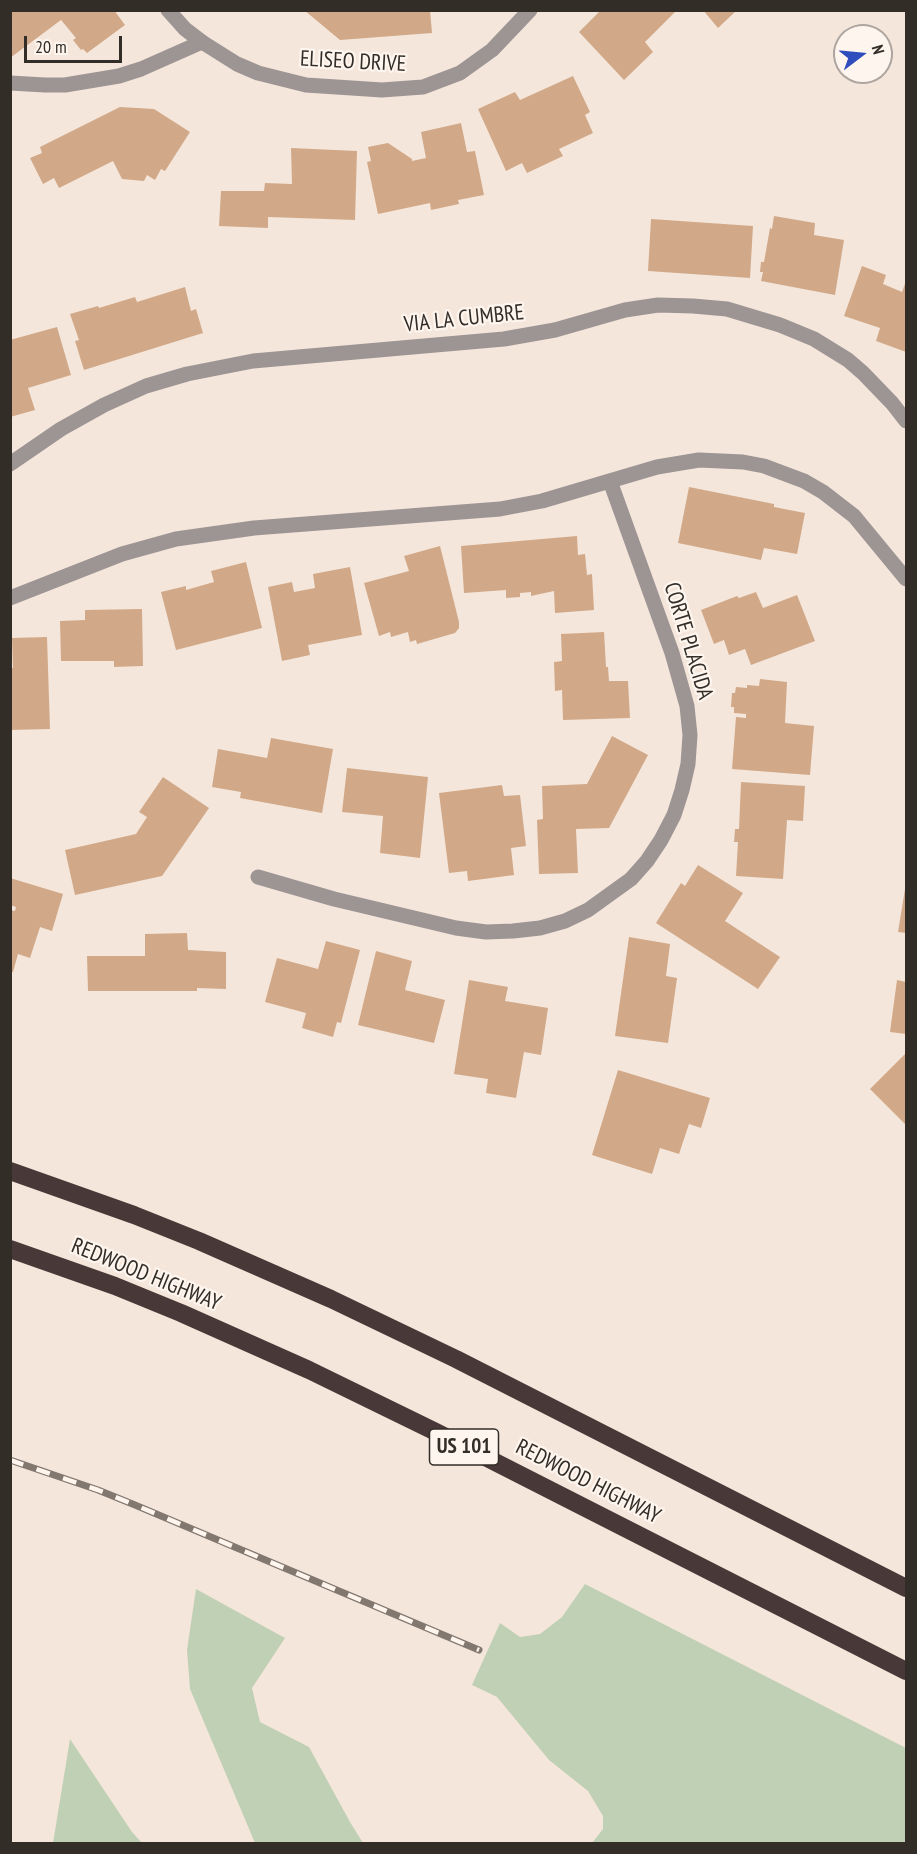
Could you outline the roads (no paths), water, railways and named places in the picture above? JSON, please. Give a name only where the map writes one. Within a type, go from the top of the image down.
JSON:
[{"type":"highway","points":[[10,1171],[156,1223],[331,1299],[456,1359],[906,1588]]},
{"type":"highway","name":"REDWOOD HIGHWAY","points":[[10,1249],[170,1308],[309,1370],[436,1432],[906,1671]]},
{"type":"street","name":"ELISEO DRIVE","points":[[168,10],[185,29],[202,42],[237,64],[258,73],[306,85],[382,90],[423,87],[460,73],[492,50],[530,10]]},
{"type":"street","points":[[10,83],[65,85],[119,76],[202,42]]},
{"type":"street","name":"VIA LA CUMBRE","points":[[10,464],[61,429],[104,405],[146,386],[187,374],[253,362],[504,339],[555,330],[625,310],[658,306],[727,309],[780,324],[814,339],[848,360],[863,373],[906,421]]},
{"type":"street","points":[[10,598],[122,554],[176,539],[254,528],[500,509],[542,501],[657,467],[699,460],[743,462],[774,469],[804,481],[840,504],[868,531],[906,579]]},
{"type":"street","name":"CORTE PLACIDA","points":[[258,877],[334,899],[456,928],[486,932],[540,928],[565,921],[588,910],[631,879],[647,861],[674,815],[688,764],[689,725],[687,706],[672,653],[610,482]]},
{"type":"railway","points":[[10,1460],[98,1490],[479,1650]]}]
